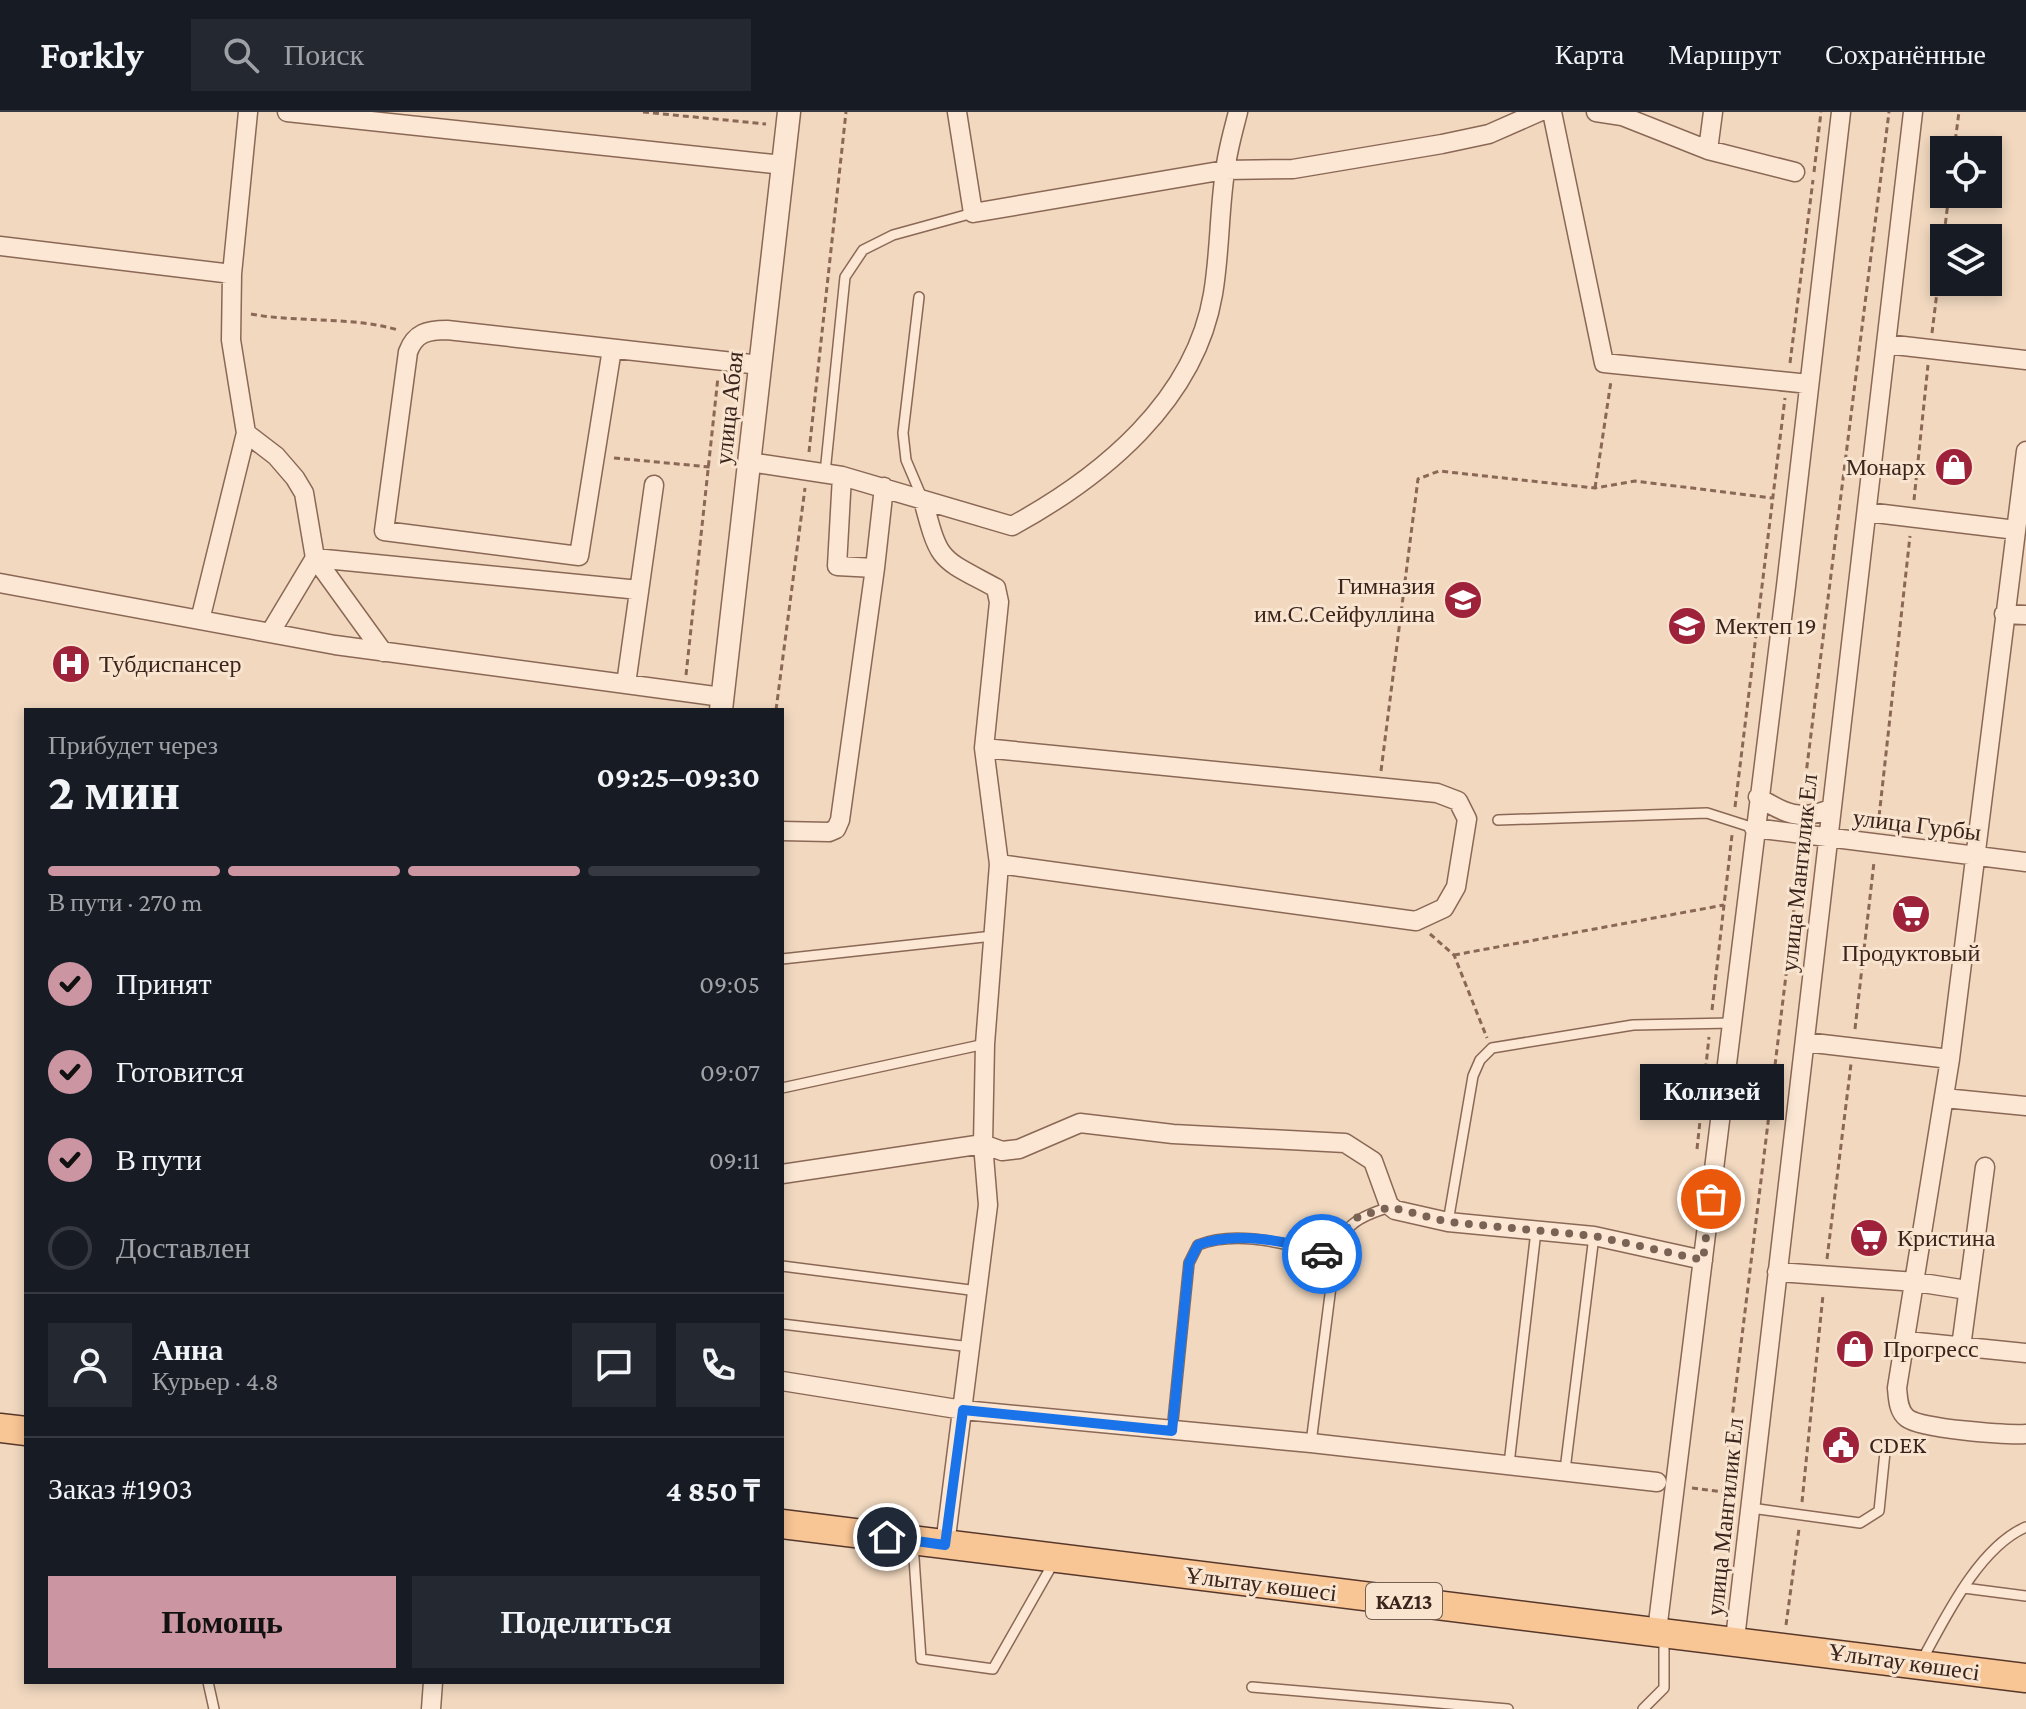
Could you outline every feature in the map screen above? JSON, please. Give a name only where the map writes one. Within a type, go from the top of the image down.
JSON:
[{"type":"main road","points":[[0,1428],[24,1431]]},
{"type":"main road","name":"Ұлытау көшесі","points":[[784,1524],[1055,1560],[1735,1639],[2026,1678]]},
{"type":"street","points":[[200,620],[246,433],[234,371],[231,311],[248,112]]},
{"type":"street","points":[[287,112],[449,121],[783,165]]},
{"type":"street","points":[[957,112],[973,213],[1225,170],[1293,169],[1442,144],[1489,134],[1539,112]]},
{"type":"street","points":[[749,462],[825,473],[884,487],[1012,526],[1062,499],[1146,425],[1185,374],[1203,332],[1213,295],[1225,170],[1238,112]]},
{"type":"street","points":[[1552,112],[1604,363],[1809,384]]},
{"type":"street","points":[[1596,112],[1622,116],[1708,150],[1795,172]]},
{"type":"street","points":[[1708,150],[1713,112]]},
{"type":"street","name":"улица Мангилик Ел","points":[[1661,1631],[1841,112]]},
{"type":"street","name":"улица Мангилик Ел","points":[[1735,1639],[1913,112]]},
{"type":"street","name":"улица Абая","points":[[722,703],[788,119]]},
{"type":"street","points":[[0,246],[232,274]]},
{"type":"street","points":[[612,349],[579,556],[384,531],[408,352],[417,336],[433,330],[447,330],[760,365]]},
{"type":"street","points":[[1886,344],[2026,360]]},
{"type":"street","points":[[246,433],[276,456],[304,493],[315,558],[383,652]]},
{"type":"street","points":[[2026,451],[1950,1059],[1897,1388],[1898,1405],[1907,1418],[1940,1426],[2026,1434]]},
{"type":"street","points":[[825,473],[837,566],[875,568]]},
{"type":"street","points":[[626,684],[654,485]]},
{"type":"street","points":[[784,831],[829,832],[836,829],[840,820],[884,487]]},
{"type":"street","points":[[923,500],[935,546],[943,558],[996,588],[999,602],[984,748],[999,864],[985,1044],[983,1144],[988,1205],[945,1545]]},
{"type":"street","points":[[1867,512],[2016,530]]},
{"type":"street","points":[[315,558],[639,590]]},
{"type":"street","points":[[270,633],[315,558]]},
{"type":"street","points":[[0,583],[383,652],[684,691],[722,703]]},
{"type":"street","points":[[2004,614],[2026,615]]},
{"type":"street","points":[[984,748],[1437,793],[1458,801],[1467,819],[1456,887],[1444,908],[1416,921],[999,864]]},
{"type":"street","points":[[1758,797],[1802,826],[1830,809]]},
{"type":"street","name":"улица Гурбы","points":[[1754,828],[1802,826],[1827,838],[2026,862]]},
{"type":"street","points":[[1805,1042],[1950,1059]]},
{"type":"street","points":[[1944,1098],[2026,1106]]},
{"type":"street","points":[[784,1174],[983,1144],[1002,1151],[1019,1149],[1080,1123],[1173,1134],[1345,1143],[1373,1161],[1390,1207],[1448,1222],[1594,1236],[1703,1260]]},
{"type":"street","points":[[1961,1347],[1985,1167]]},
{"type":"street","points":[[1777,1272],[1916,1282],[1967,1290]]},
{"type":"street","points":[[1907,1341],[2026,1353]]},
{"type":"street","points":[[784,1381],[963,1410],[1311,1443],[1657,1482]]},
{"type":"street","points":[[431,1709],[433,1684]]},
{"type":"lane","points":[[825,473],[845,277],[863,250],[893,235],[973,213]]},
{"type":"lane","points":[[919,297],[903,433],[906,460],[923,500]]},
{"type":"lane","points":[[1498,820],[1690,813],[1733,820],[1754,828]]},
{"type":"lane","points":[[784,959],[993,936]]},
{"type":"lane","points":[[1448,1222],[1473,1076],[1480,1060],[1492,1048],[1633,1025],[1732,1023]]},
{"type":"lane","points":[[784,1088],[985,1044]]},
{"type":"lane","points":[[1328,1258],[1343,1232],[1358,1217],[1390,1207]]},
{"type":"lane","points":[[1509,1464],[1536,1231]]},
{"type":"lane","points":[[1565,1470],[1594,1236]]},
{"type":"lane","points":[[1172,1431],[1189,1263],[1198,1245],[1217,1237],[1248,1239],[1294,1246],[1328,1258],[1333,1271],[1332,1303],[1311,1443]]},
{"type":"lane","points":[[784,1266],[978,1291]]},
{"type":"lane","points":[[784,1324],[971,1347]]},
{"type":"lane","points":[[1751,1502],[1800,1516],[1860,1523],[1879,1511],[1885,1452]]},
{"type":"lane","points":[[1919,1664],[1964,1588],[2010,1534],[2026,1527]]},
{"type":"lane","points":[[913,1540],[921,1659],[993,1669],[1055,1560]]},
{"type":"lane","points":[[1964,1588],[2026,1596]]},
{"type":"lane","points":[[1643,1709],[1664,1688],[1661,1631]]},
{"type":"lane","points":[[208,1684],[214,1709]]},
{"type":"lane","points":[[1252,1687],[1508,1709]]},
{"type":"path","points":[[643,112],[788,119]]},
{"type":"path","points":[[776,708],[825,473],[846,112]]},
{"type":"path","points":[[1695,1163],[1733,820],[1821,112]]},
{"type":"path","points":[[1723,1492],[1889,112]]},
{"type":"path","points":[[1956,136],[1959,112]]},
{"type":"path","points":[[1783,1646],[1947,208]]},
{"type":"path","points":[[231,311],[279,319],[352,322],[417,336]]},
{"type":"path","points":[[684,691],[719,361]]},
{"type":"path","points":[[1595,488],[1613,364]]},
{"type":"path","points":[[595,456],[710,467]]},
{"type":"path","points":[[1379,787],[1418,479],[1439,471],[1595,488],[1635,481],[1773,498]]},
{"type":"path","points":[[1454,955],[1724,905]]},
{"type":"path","points":[[1416,921],[1454,955],[1492,1048]]},
{"type":"path","points":[[1677,1486],[1723,1492],[1751,1502]]},
{"type":"way so far","points":[[1322,1254],[1328,1258],[1343,1232],[1358,1217],[1390,1207],[1448,1222],[1594,1236],[1703,1260],[1711,1199]]},
{"type":"place","name":"Монарх","points":[[1954,467]]},
{"type":"place","name":"Гимназия им.С.Сейфуллина","points":[[1463,600]]},
{"type":"place","name":"Мектеп 19","points":[[1687,626]]},
{"type":"place","name":"Тубдиспансер","points":[[71,664]]},
{"type":"place","name":"Продуктовый","points":[[1911,914]]},
{"type":"place","name":"Колизей","points":[[1711,1199]]},
{"type":"place","name":"Кристина","points":[[1869,1238]]},
{"type":"place","name":"Прогресс","points":[[1855,1349]]},
{"type":"place","name":"CDEK","points":[[1841,1445]]},
{"type":"route","points":[[887,1537],[945,1545],[963,1410],[1172,1431],[1189,1263],[1198,1245],[1217,1237],[1248,1239],[1322,1254]]}]
